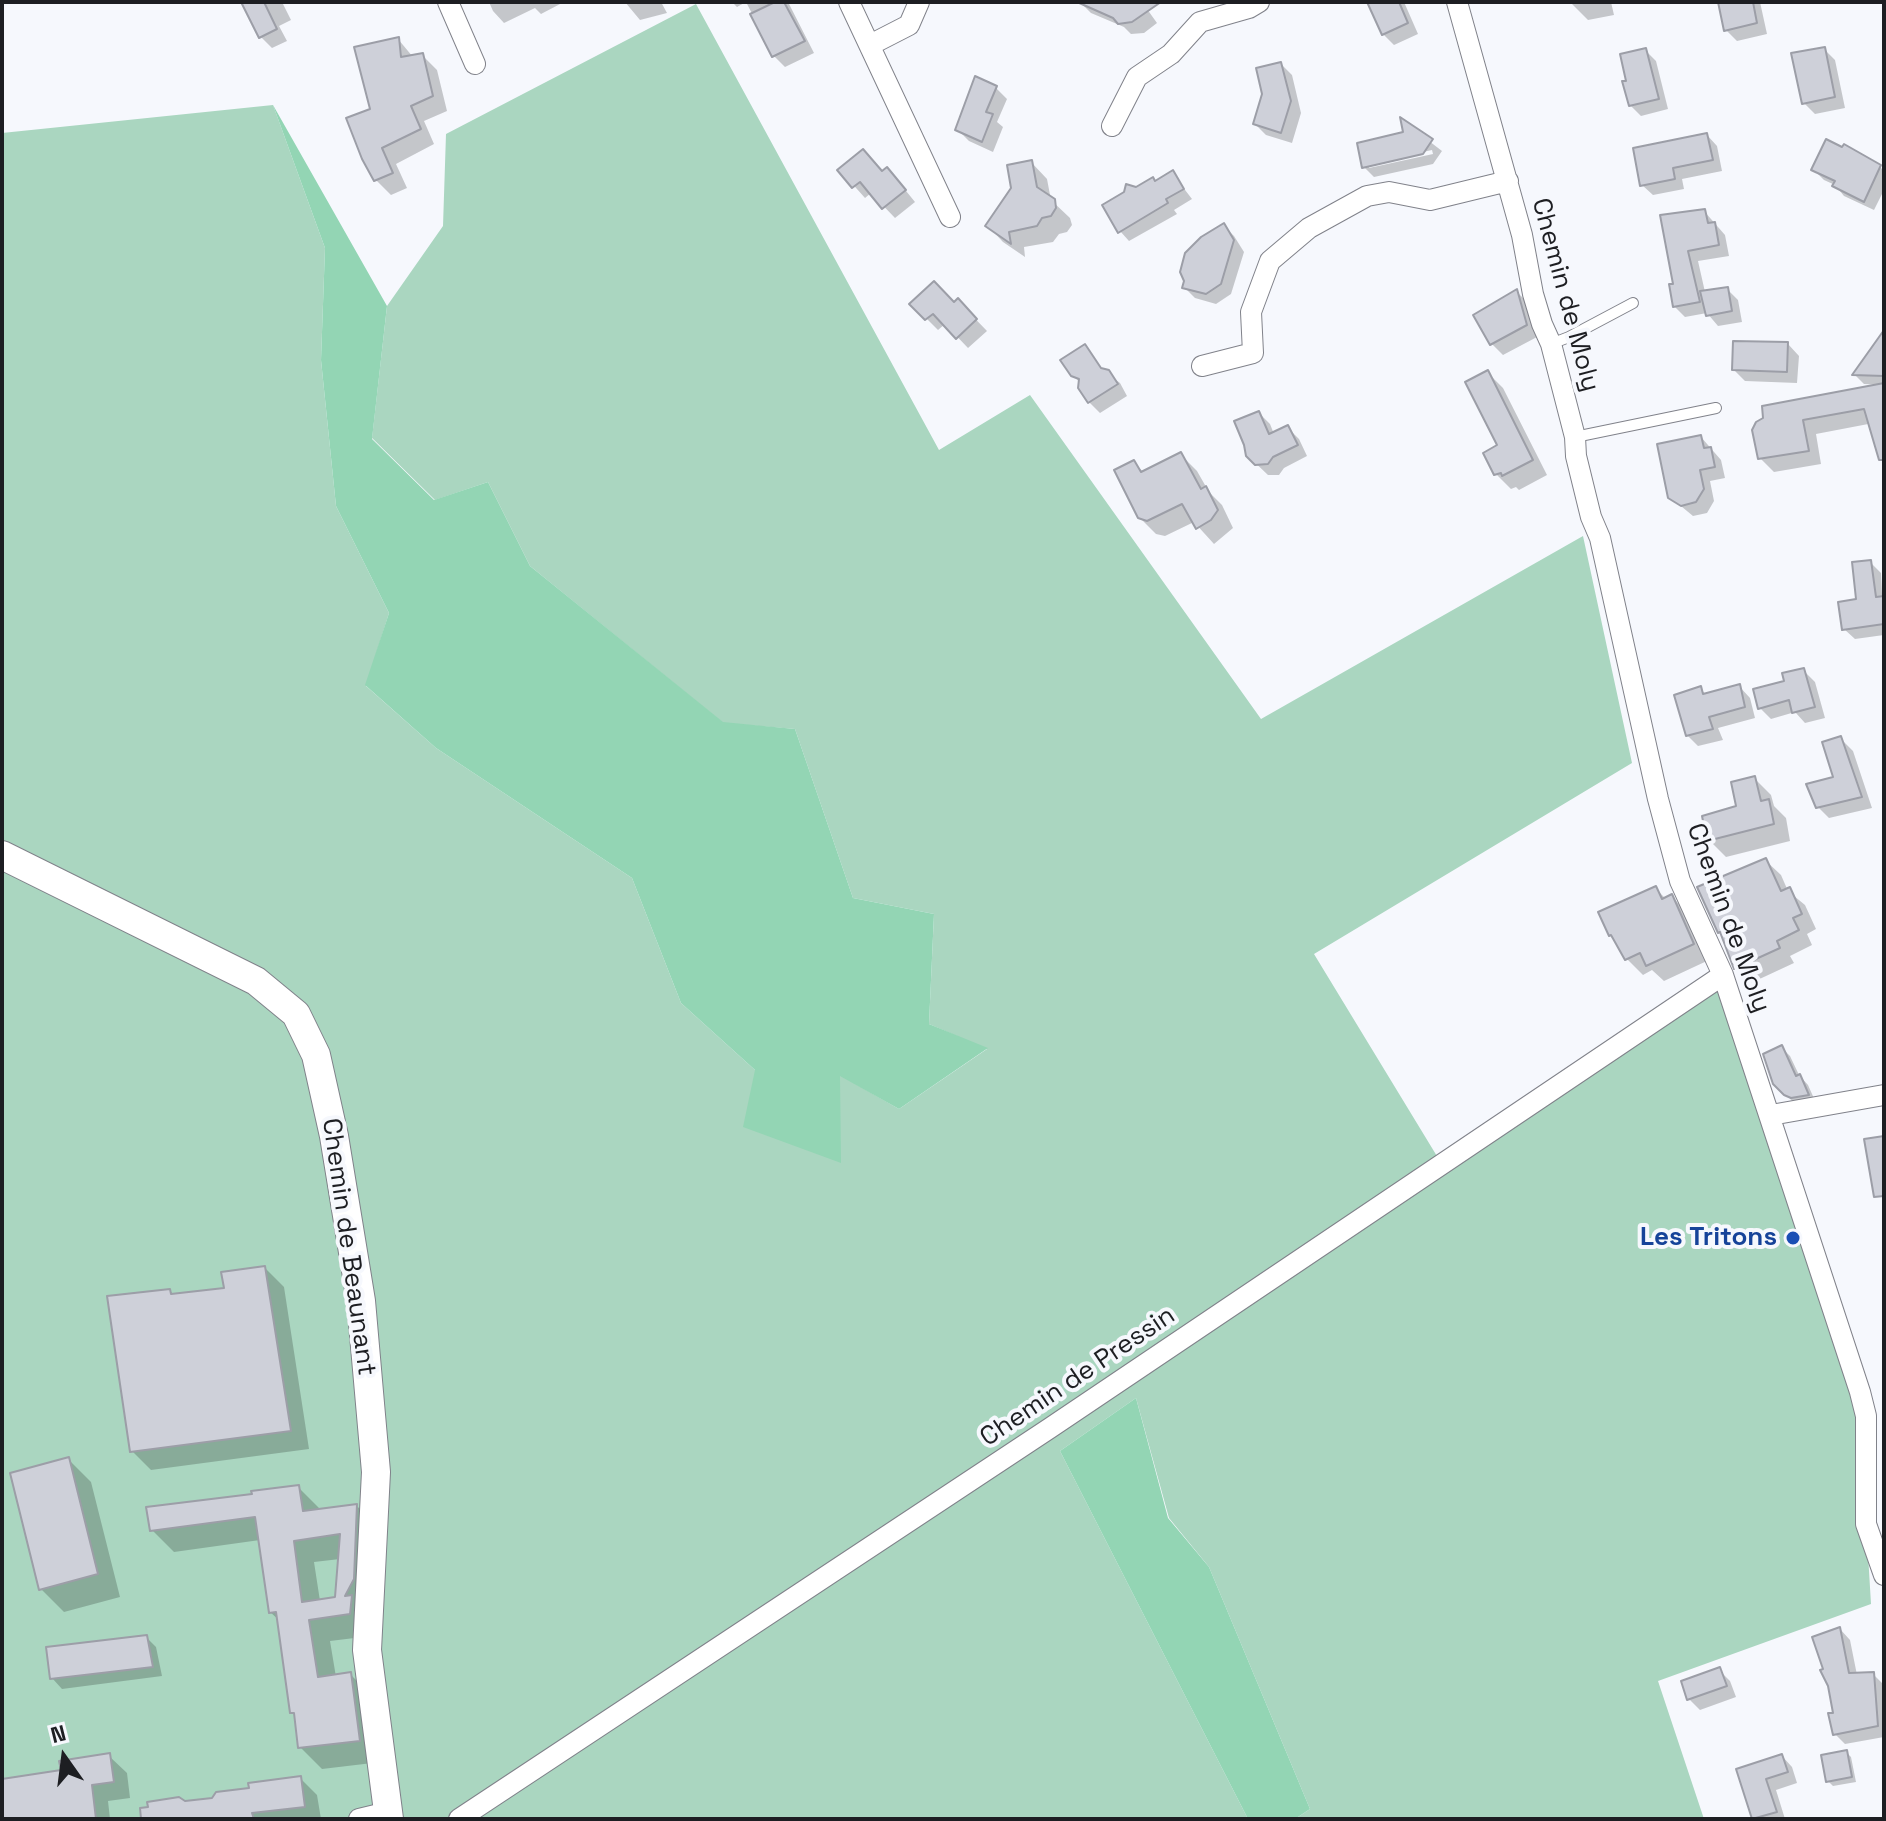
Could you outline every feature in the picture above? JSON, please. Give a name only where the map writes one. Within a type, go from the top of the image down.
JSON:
[{"type":"street","points":[[448,2],[475,64]]},
{"type":"street","points":[[849,2],[950,217]]},
{"type":"street","points":[[870,45],[909,25],[919,2]]},
{"type":"street","points":[[1112,126],[1137,77],[1171,54],[1200,22],[1249,8],[1259,2]]},
{"type":"street","name":"Chemin de Moly","points":[[1457,2],[1508,181],[1533,294],[1551,344],[1575,437],[1576,456],[1591,517],[1600,538],[1658,799],[1680,881],[1723,975],[1860,1392],[1866,1416],[1866,1524],[1884,1575]]},
{"type":"street","name":"Chemin de Moly","points":[[1202,366],[1253,353],[1251,312],[1270,261],[1309,228],[1367,196],[1389,192],[1430,200],[1508,181]]},
{"type":"street","name":"Chemin de Beaunant","points":[[2,855],[256,981],[296,1014],[316,1055],[334,1136],[364,1324],[376,1472],[367,1650],[389,1815]]},
{"type":"street","name":"Chemin de Pressin","points":[[459,1819],[1037,1436],[1723,975]]},
{"type":"street","points":[[1771,1115],[1884,1095]]},
{"type":"street","points":[[359,1819],[389,1815]]},
{"type":"lane","points":[[1551,344],[1633,303]]},
{"type":"lane","points":[[1575,437],[1716,408]]},
{"type":"green space","points":[[696,4],[939,450],[1030,395],[1261,719],[1583,536],[1632,763],[1314,954],[1446,1171],[1718,991],[1860,1421],[1871,1604],[1658,1681],[1704,1819],[1295,1819],[1310,1809],[1209,1567],[1169,1518],[1136,1398],[1060,1451],[1248,1819],[2,1819],[2,133],[273,105],[325,248],[321,360],[336,506],[389,613],[366,686],[436,748],[632,878],[681,1003],[755,1070],[840,1162],[840,1075],[899,1109],[987,1049],[929,1024],[934,914],[853,898],[795,729],[723,723],[530,566],[488,482],[435,500],[372,438],[387,306],[443,226],[446,134]]},
{"type":"green space","points":[[273,105],[387,306],[372,439],[434,500],[488,482],[530,566],[723,722],[795,729],[853,898],[934,914],[929,1024],[988,1048],[899,1109],[840,1076],[841,1163],[743,1127],[755,1070],[681,1003],[632,878],[436,748],[365,685],[389,613],[336,506],[321,360],[325,248]]},
{"type":"green space","points":[[1136,1398],[1168,1518],[1209,1567],[1310,1809],[1295,1819],[1248,1819],[1060,1451]]},
{"type":"building","points":[[241,2],[264,2],[277,29],[259,38]]},
{"type":"building","points":[[775,2],[784,2],[805,41],[772,57],[750,14]]},
{"type":"building","points":[[1077,2],[1161,2],[1132,22],[1118,24],[1113,18]]},
{"type":"building","points":[[1367,2],[1399,2],[1408,23],[1382,35]]},
{"type":"building","points":[[1718,2],[1753,2],[1757,23],[1724,31]]},
{"type":"building","points":[[399,37],[401,57],[423,53],[433,96],[411,106],[421,129],[382,148],[393,173],[374,181],[346,118],[370,109],[354,47]]},
{"type":"building","points":[[1825,47],[1835,97],[1802,104],[1791,53]]},
{"type":"building","points":[[1646,48],[1659,99],[1629,106],[1622,81],[1626,81],[1620,54]]},
{"type":"building","points":[[1281,62],[1291,101],[1281,133],[1253,124],[1262,94],[1256,68]]},
{"type":"building","points":[[975,76],[997,86],[986,112],[993,114],[982,142],[955,130]]},
{"type":"building","points":[[1400,117],[1433,139],[1423,154],[1362,168],[1357,143],[1403,132]]},
{"type":"building","points":[[1707,133],[1713,160],[1673,168],[1675,179],[1640,186],[1633,148]]},
{"type":"building","points":[[1826,139],[1842,147],[1844,144],[1881,165],[1864,202],[1832,186],[1835,181],[1811,170]]},
{"type":"building","points":[[863,149],[882,171],[887,167],[906,190],[882,209],[860,182],[852,188],[837,170]]},
{"type":"building","points":[[1032,160],[1037,187],[1055,199],[1056,208],[1037,226],[1009,232],[1011,244],[985,226],[1011,188],[1007,165]]},
{"type":"building","points":[[1173,170],[1184,189],[1166,199],[1168,203],[1118,233],[1102,205],[1124,192],[1126,184],[1136,187],[1153,177],[1155,181]]},
{"type":"building","points":[[1705,209],[1708,223],[1715,222],[1719,245],[1688,251],[1700,302],[1673,307],[1669,284],[1673,284],[1660,215]]},
{"type":"building","points":[[1224,223],[1234,240],[1221,284],[1206,294],[1182,288],[1184,281],[1180,272],[1185,253],[1201,237]]},
{"type":"building","points":[[934,281],[954,302],[958,298],[977,319],[956,339],[933,314],[925,320],[909,304]]},
{"type":"building","points":[[1728,287],[1732,311],[1706,316],[1700,291]]},
{"type":"building","points":[[1517,289],[1527,325],[1490,345],[1473,315]]},
{"type":"building","points":[[1884,330],[1884,376],[1852,375]]},
{"type":"building","points":[[1733,341],[1788,342],[1787,372],[1732,370]]},
{"type":"building","points":[[1085,344],[1101,368],[1109,370],[1118,384],[1088,403],[1078,388],[1079,379],[1071,376],[1060,360]]},
{"type":"building","points":[[1488,370],[1533,460],[1502,476],[1501,473],[1494,475],[1483,453],[1497,445],[1465,382]]},
{"type":"building","points":[[1884,383],[1884,460],[1879,460],[1864,409],[1803,420],[1809,451],[1758,459],[1752,430],[1756,422],[1763,418],[1762,406]]},
{"type":"building","points":[[1259,411],[1269,434],[1288,425],[1298,445],[1273,457],[1268,464],[1255,465],[1246,456],[1234,421]]},
{"type":"building","points":[[1701,435],[1704,448],[1711,447],[1715,467],[1700,470],[1704,489],[1696,502],[1681,506],[1668,498],[1657,444]]},
{"type":"building","points":[[1181,452],[1201,489],[1206,486],[1218,510],[1211,520],[1196,529],[1182,504],[1147,521],[1138,518],[1114,470],[1134,460],[1141,472]]},
{"type":"building","points":[[1871,560],[1876,597],[1884,596],[1884,624],[1842,630],[1838,602],[1856,599],[1852,562]]},
{"type":"building","points":[[1804,668],[1815,707],[1792,713],[1789,700],[1758,709],[1753,689],[1784,681],[1782,673]]},
{"type":"building","points":[[1740,684],[1745,707],[1709,717],[1713,729],[1686,736],[1674,695],[1701,686],[1703,694]]},
{"type":"building","points":[[1841,736],[1862,797],[1816,808],[1806,784],[1833,777],[1822,742]]},
{"type":"building","points":[[1755,776],[1761,801],[1769,799],[1774,824],[1707,841],[1702,816],[1736,806],[1731,782]]},
{"type":"building","points":[[1766,858],[1781,891],[1790,887],[1802,914],[1793,918],[1799,930],[1777,941],[1780,948],[1734,969],[1720,932],[1697,887]]},
{"type":"building","points":[[1656,886],[1662,899],[1672,894],[1694,944],[1646,966],[1640,953],[1625,960],[1598,912]]},
{"type":"building","points":[[1782,1045],[1796,1076],[1800,1074],[1809,1095],[1791,1098],[1773,1084],[1763,1054]]},
{"type":"building","points":[[1884,1136],[1884,1196],[1874,1197],[1864,1139]]},
{"type":"building","points":[[265,1266],[291,1431],[130,1452],[107,1296],[170,1289],[171,1294],[224,1288],[221,1272]]},
{"type":"building","points":[[69,1457],[98,1574],[39,1590],[10,1473]]},
{"type":"building","points":[[299,1485],[303,1511],[357,1504],[354,1579],[345,1596],[352,1595],[350,1614],[309,1620],[318,1677],[351,1672],[360,1741],[298,1748],[276,1612],[269,1613],[255,1517],[150,1531],[146,1507],[252,1494],[251,1491]],"holes":[[[340,1534],[335,1597],[302,1602],[294,1541]]]},
{"type":"building","points":[[1840,1627],[1849,1673],[1874,1672],[1878,1726],[1833,1735],[1828,1713],[1833,1713],[1828,1686],[1820,1670],[1823,1669],[1812,1637]]},
{"type":"building","points":[[147,1635],[153,1667],[50,1679],[46,1647]]},
{"type":"building","points":[[1720,1667],[1727,1686],[1687,1700],[1681,1681]]},
{"type":"building","points":[[1847,1750],[1852,1777],[1826,1782],[1821,1755]]},
{"type":"building","points":[[110,1753],[114,1782],[92,1785],[96,1819],[2,1819],[2,1779],[61,1770],[59,1761]]},
{"type":"building","points":[[1782,1754],[1788,1772],[1766,1779],[1777,1812],[1752,1819],[1736,1769]]},
{"type":"building","points":[[301,1776],[305,1807],[252,1813],[254,1819],[141,1819],[140,1808],[148,1807],[147,1802],[179,1797],[185,1801],[212,1798],[216,1792],[249,1788],[248,1783]]},
{"type":"place","name":"Les Tritons","points":[[1793,1238]]}]
